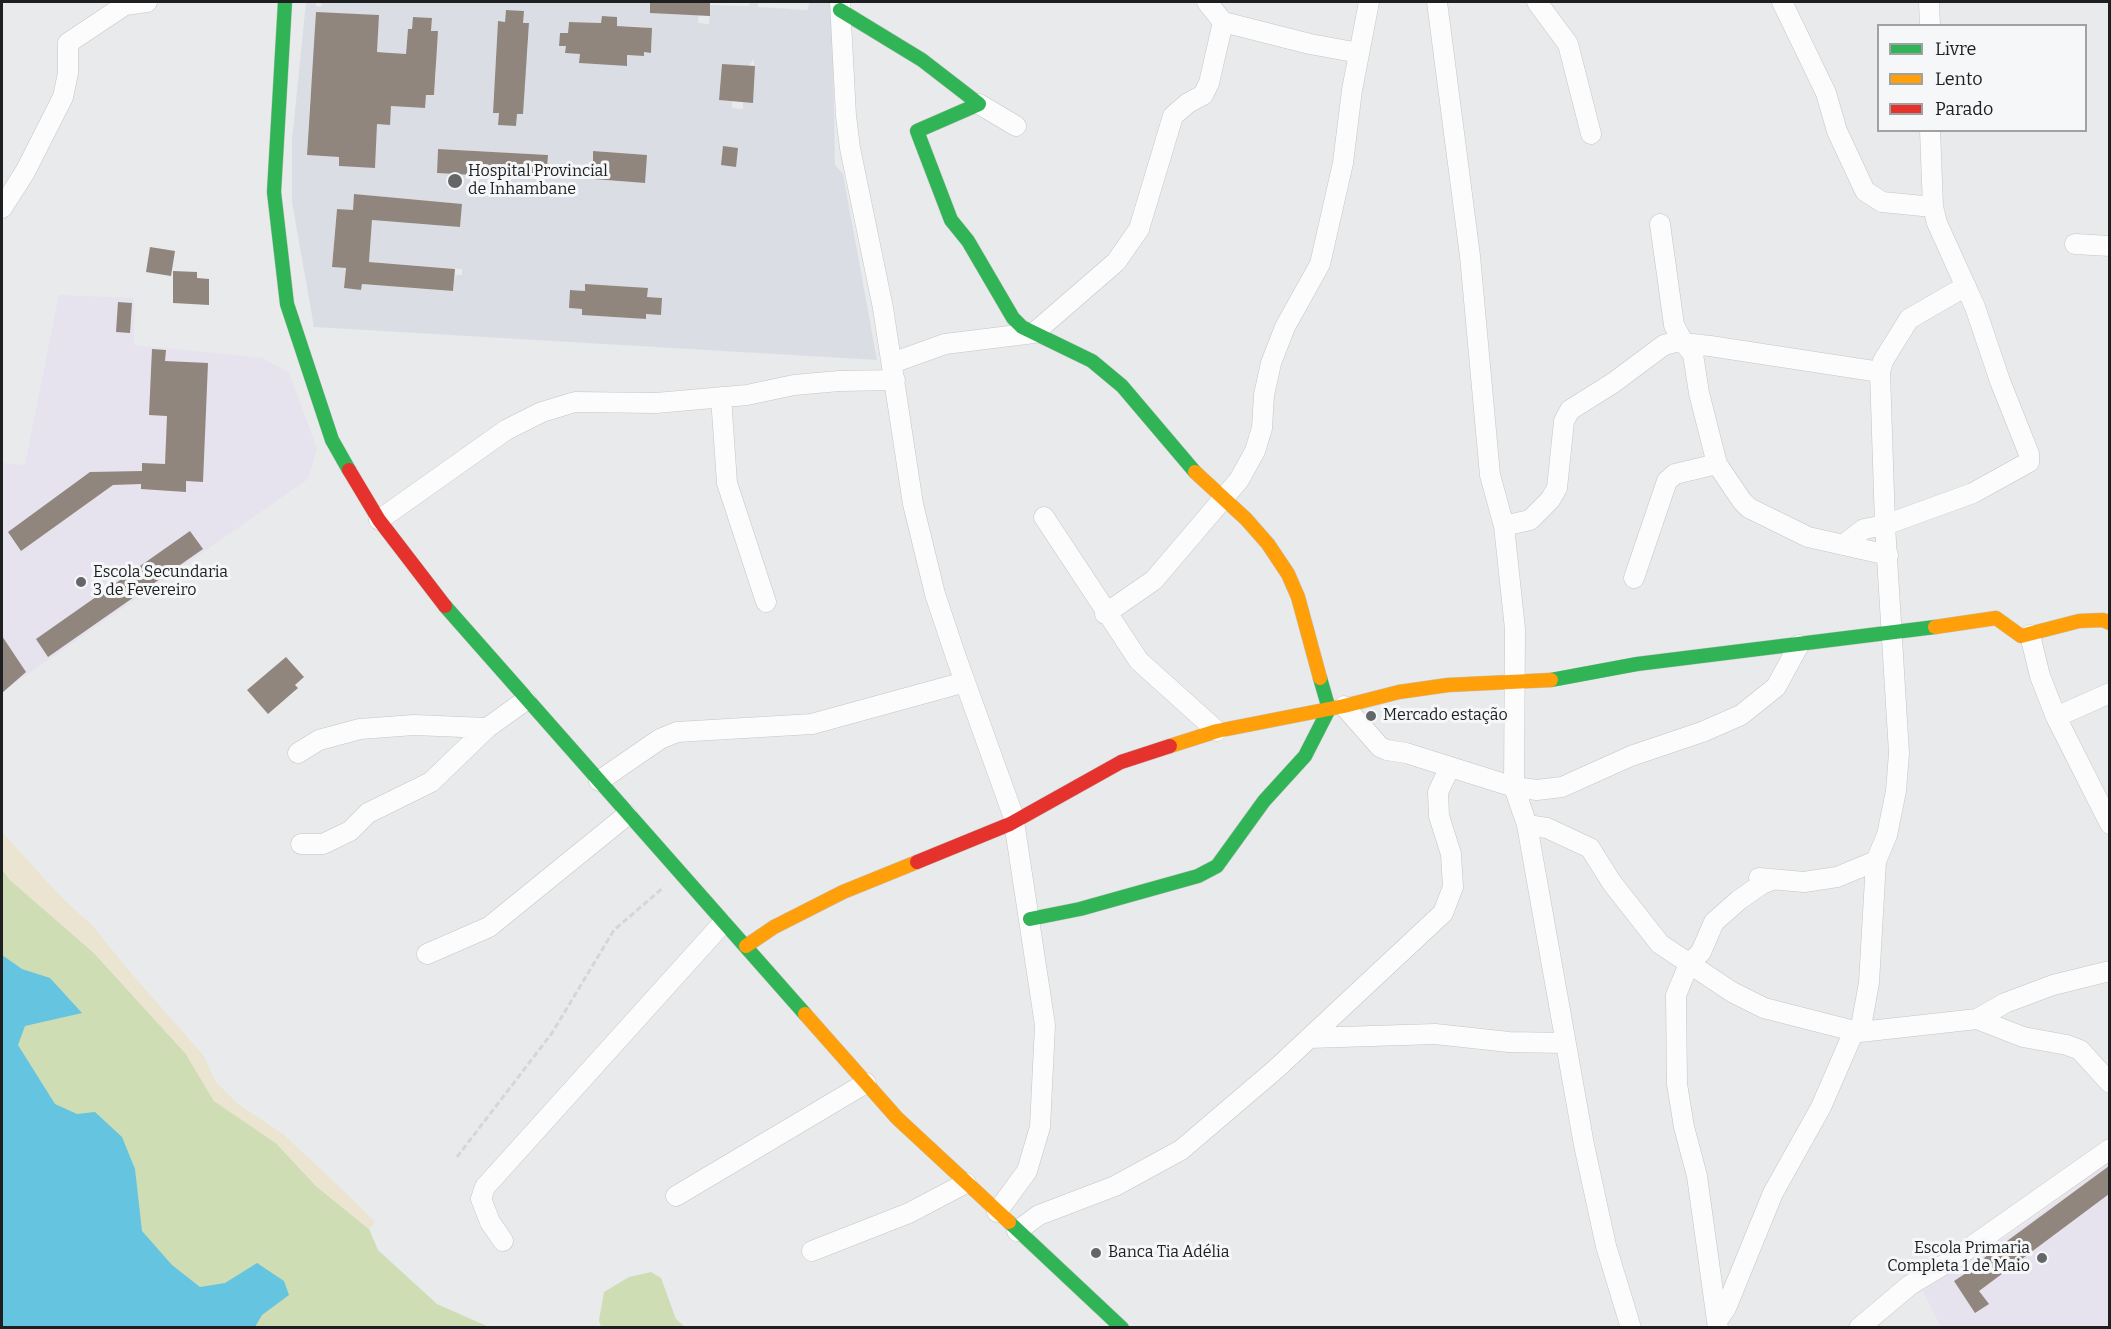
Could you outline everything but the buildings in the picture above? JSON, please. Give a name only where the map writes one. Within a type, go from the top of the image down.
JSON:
[{"type":"street","points":[[2,208],[25,172],[63,98],[68,73],[68,43],[125,5],[147,2]]},
{"type":"street","points":[[285,2],[274,192],[287,304],[332,440],[379,520],[426,584],[526,700],[722,924],[746,946],[897,1118],[1122,1328]]},
{"type":"street","points":[[1207,2],[1223,22],[1310,44],[1359,53]]},
{"type":"street","points":[[1106,614],[1154,579],[1220,499],[1239,480],[1255,451],[1262,428],[1264,395],[1271,363],[1285,327],[1320,264],[1343,163],[1369,2]]},
{"type":"street","points":[[1437,2],[1470,256],[1490,475],[1504,526],[1515,629],[1516,680],[1512,740],[1514,787],[1527,825],[1584,1145],[1606,1246],[1631,1328]]},
{"type":"street","points":[[1537,2],[1568,44],[1591,134]]},
{"type":"street","points":[[1782,2],[1826,93],[1840,139],[1865,191],[1882,202],[1933,207]]},
{"type":"street","points":[[1929,2],[1930,24]]},
{"type":"street","points":[[840,6],[922,60],[980,104],[1016,126]]},
{"type":"street","points":[[840,6],[850,148],[893,372],[918,526],[935,594],[1014,820],[1045,1026],[1040,1127],[1027,1171],[997,1212]]},
{"type":"street","points":[[379,520],[498,435],[542,412],[576,402],[656,403],[721,398],[828,382],[893,372],[945,344],[1034,333],[1116,262],[1131,242],[1152,191],[1173,117],[1188,103],[1203,95],[1209,83],[1223,22]]},
{"type":"street","points":[[980,104],[922,129],[917,134],[951,220],[968,241],[1013,318],[1034,333],[1092,361],[1122,386],[1220,499],[1246,519],[1268,544],[1288,574],[1298,597],[1337,707],[1380,747],[1514,787],[1537,790],[1562,787],[1631,756],[1702,732],[1741,714],[1776,687],[1799,645]]},
{"type":"street","points":[[1843,545],[1864,529],[1885,525],[1973,493],[2029,462],[2029,454],[1965,286],[1937,223],[1933,207],[1930,132]]},
{"type":"street","points":[[1660,224],[1674,325],[1693,354],[1699,393],[1717,464],[1749,508],[1808,537],[1888,555]]},
{"type":"street","points":[[2074,244],[2109,246]]},
{"type":"street","points":[[1717,1324],[1726,1308],[1761,1218],[1821,1107],[1857,1031],[1869,983],[1876,861],[1887,835],[1898,772],[1885,525],[1880,372],[1883,361],[1909,319],[1965,286]]},
{"type":"street","points":[[1504,526],[1530,520],[1550,500],[1557,488],[1562,459],[1564,421],[1570,410],[1613,383],[1664,345],[1683,342],[1880,372]]},
{"type":"street","points":[[721,398],[727,483],[766,602]]},
{"type":"street","points":[[1634,578],[1667,481],[1675,474],[1717,464]]},
{"type":"street","points":[[1044,517],[1139,661],[1217,731]]},
{"type":"street","points":[[746,946],[774,927],[843,892],[1014,820],[1121,762],[1217,731],[1399,692],[1516,680],[1554,680],[1637,664],[1996,618],[2021,636],[2079,621],[2103,620],[2109,623]]},
{"type":"street","points":[[2030,635],[2040,676],[2056,717],[2109,824]]},
{"type":"street","points":[[599,781],[660,739],[677,732],[812,724],[965,682]]},
{"type":"street","points":[[2056,717],[2109,693]]},
{"type":"street","points":[[301,844],[323,844],[350,831],[368,813],[431,782],[487,728],[526,700]]},
{"type":"street","points":[[1030,919],[1080,909],[1198,876],[1217,866],[1264,801],[1305,756],[1337,707]]},
{"type":"street","points":[[298,753],[319,740],[360,729],[414,725],[487,728]]},
{"type":"street","points":[[1017,1231],[1039,1215],[1115,1186],[1181,1150],[1309,1038],[1443,913],[1453,887],[1451,854],[1439,816],[1438,792],[1450,767]]},
{"type":"street","points":[[428,954],[489,927],[627,815]]},
{"type":"street","points":[[1527,825],[1547,828],[1590,848],[1612,883],[1660,944],[1732,992],[1764,1008],[1857,1031],[1977,1019],[2005,1003],[2052,985],[2109,971]]},
{"type":"street","points":[[1749,876],[1804,882],[1837,877],[1876,861]]},
{"type":"street","points":[[1717,1324],[1697,1176],[1684,1127],[1677,1084],[1676,995],[1689,964],[1701,952],[1714,922],[1761,884],[1772,880]]},
{"type":"street","points":[[503,1241],[490,1222],[481,1199],[484,1187],[722,924]]},
{"type":"street","points":[[1977,1019],[2023,1037],[2067,1045],[2080,1050],[2109,1083]]},
{"type":"street","points":[[1309,1038],[1435,1034],[1509,1042],[1566,1043]]},
{"type":"street","points":[[676,1196],[866,1083]]},
{"type":"street","points":[[1859,1328],[1910,1285],[1955,1258],[2109,1149]]},
{"type":"street","points":[[812,1251],[909,1213],[966,1183]]},
{"type":"path","points":[[457,1157],[552,1033],[614,930],[680,874]]},
{"type":"shaded area","name":"Hospital Provincial de Inhambane","points":[[306,2],[316,2],[316,6],[321,7],[322,2],[664,2],[664,14],[678,14],[679,2],[699,2],[698,23],[709,24],[710,5],[749,6],[750,2],[758,2],[758,7],[808,10],[809,2],[832,2],[835,165],[843,174],[877,360],[314,327],[292,202],[292,140]],"holes":[[[506,10],[523,11],[523,23],[529,23],[527,60],[523,61],[523,114],[517,114],[516,126],[498,125],[499,113],[493,113],[498,22],[505,22]],[[329,13],[378,15],[377,52],[395,53],[391,104],[349,138],[376,139],[375,167],[339,166],[339,157],[307,155],[310,98]],[[602,16],[617,17],[617,26],[646,27],[646,38],[652,39],[651,53],[644,52],[644,56],[627,55],[626,66],[580,63],[580,54],[566,53],[566,46],[559,46],[560,33],[568,33],[569,22],[601,23]],[[414,17],[432,18],[431,31],[438,31],[432,71],[436,72],[434,95],[426,95],[424,108],[408,107],[403,93],[408,29],[412,29]],[[754,59],[753,103],[743,102],[743,109],[732,108],[732,101],[719,100],[722,64],[749,66]],[[438,149],[547,155],[546,178],[437,173]],[[593,151],[646,155],[644,183],[593,179]],[[354,194],[462,205],[460,227],[372,220],[369,262],[462,269],[462,275],[455,275],[453,291],[362,284],[361,290],[344,288],[346,266],[332,267],[337,209],[353,212]],[[585,285],[648,289],[647,297],[662,298],[646,314],[645,319],[582,315],[582,309],[569,308],[570,290],[585,291]]]},
{"type":"shaded area","name":"Escola Secundaria 3 de Fevereiro","points":[[59,295],[134,298],[134,345],[262,358],[289,373],[317,448],[308,479],[5,690],[2,685],[2,463],[25,465]]},
{"type":"shaded area","name":"Escola Primaria Completa 1 de Maio","points":[[2109,1162],[2109,1327],[1941,1327],[1923,1291],[2025,1225]]},
{"type":"green space","points":[[2,869],[9,879],[94,953],[186,1054],[214,1101],[276,1143],[316,1186],[369,1229],[378,1250],[437,1304],[489,1327],[2,1327]]},
{"type":"green space","points":[[651,1272],[661,1278],[676,1319],[685,1327],[601,1327],[599,1320],[604,1292],[629,1277]]},
{"type":"sand","points":[[2,832],[62,898],[93,926],[203,1055],[216,1082],[238,1104],[283,1134],[346,1193],[375,1222],[369,1229],[316,1186],[276,1143],[214,1101],[186,1054],[94,953],[9,879],[2,869]]},
{"type":"water","points":[[2,955],[22,969],[50,978],[82,1013],[25,1026],[18,1045],[55,1104],[77,1114],[95,1112],[122,1137],[135,1169],[142,1231],[172,1265],[200,1287],[225,1283],[257,1263],[284,1281],[289,1295],[262,1315],[255,1327],[2,1327]]},
{"type":"traffic: fast","points":[[285,2],[274,192],[287,304],[332,440],[349,470]]},
{"type":"traffic: fast","points":[[840,10],[922,60],[979,104],[917,131],[951,220],[968,241],[1013,318],[1022,327],[1092,361],[1122,386],[1195,472]]},
{"type":"traffic: fast","points":[[445,606],[805,1014]]},
{"type":"traffic: fast","points":[[1551,680],[1637,664],[1935,627]]},
{"type":"traffic: fast","points":[[1030,919],[1080,909],[1198,876],[1217,866],[1264,801],[1305,756],[1329,709],[1320,678]]},
{"type":"traffic: fast","points":[[1009,1222],[1122,1328]]},
{"type":"traffic: slow","points":[[1195,472],[1246,519],[1268,544],[1288,574],[1298,597],[1320,678]]},
{"type":"traffic: slow","points":[[1935,627],[1996,618],[2021,636],[2079,621],[2103,620],[2110,623]]},
{"type":"traffic: slow","points":[[1170,746],[1217,731],[1344,706],[1399,692],[1448,685],[1551,680]]},
{"type":"traffic: slow","points":[[746,946],[774,927],[843,892],[917,862]]},
{"type":"traffic: slow","points":[[805,1014],[897,1118],[1009,1222]]},
{"type":"traffic: jam","points":[[349,470],[379,520],[445,606]]},
{"type":"traffic: jam","points":[[917,862],[1010,824],[1121,762],[1170,746]]},
{"type":"place","name":"Hospital Provincial de Inhambane","points":[[455,181]]},
{"type":"place","name":"Escola Secundaria 3 de Fevereiro","points":[[81,582]]},
{"type":"place","name":"Mercado estação","points":[[1371,716]]},
{"type":"place","name":"Banca Tia Adélia","points":[[1096,1253]]},
{"type":"place","name":"Escola Primaria Completa 1 de Maio","points":[[2042,1258]]}]
